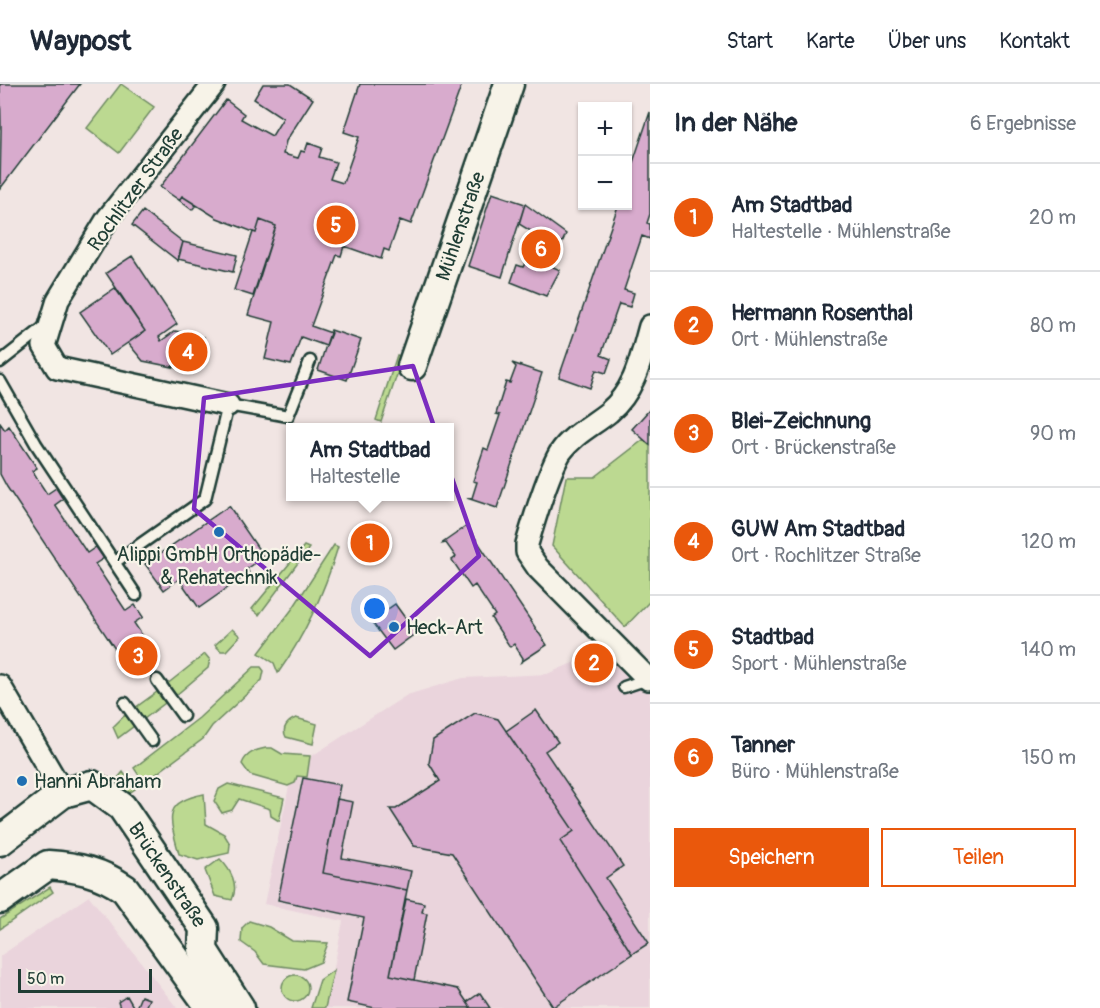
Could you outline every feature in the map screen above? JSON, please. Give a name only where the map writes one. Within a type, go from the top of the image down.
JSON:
[{"type":"main road","name":"Mühlenstraße","points":[[412,366],[509,84]]},
{"type":"main road","name":"Brückenstraße","points":[[63,794],[92,785],[122,807],[204,928],[203,950],[240,1008]]},
{"type":"main road","points":[[0,841],[63,794]]},
{"type":"main road","name":"Brückenstraße","points":[[0,899],[48,865],[95,872],[125,889],[211,1008]]},
{"type":"street","name":"Rochlitzer Straße","points":[[214,84],[108,218],[58,300],[44,346],[57,368],[228,405]]},
{"type":"street","points":[[649,678],[538,568],[527,552],[527,544],[560,454],[628,392],[638,370],[650,326]]},
{"type":"street","points":[[0,686],[63,794]]},
{"type":"lane","points":[[0,362],[51,321]]},
{"type":"lane","points":[[115,562],[205,499],[228,405],[288,416],[310,361]]},
{"type":"lane","points":[[0,381],[36,444],[136,595]]},
{"type":"lane","points":[[624,687],[649,678]]},
{"type":"lane","points":[[157,680],[183,716]]},
{"type":"lane","points":[[125,704],[152,741]]},
{"type":"highlighted area","points":[[413,366],[479,556],[370,656],[194,509],[204,398]]},
{"type":"shaded area","points":[[603,650],[645,679],[650,676],[650,1008],[326,1008],[343,921],[264,904],[293,768],[407,695],[463,678],[547,674]]},
{"type":"shaded area","points":[[89,896],[177,1008],[0,1008],[0,956]]},
{"type":"green space","points":[[121,84],[154,107],[119,153],[87,128]]},
{"type":"green space","points":[[397,355],[403,357],[381,422],[376,420]]},
{"type":"green space","points":[[643,440],[650,446],[650,601],[625,627],[552,546],[566,477],[595,477]]},
{"type":"green space","points":[[334,545],[338,547],[320,597],[306,628],[278,673],[274,663],[259,653],[293,608]]},
{"type":"green space","points":[[304,546],[309,548],[259,615],[252,609]]},
{"type":"green space","points":[[232,629],[240,636],[226,651],[221,651],[215,645]]},
{"type":"green space","points":[[205,654],[210,660],[208,668],[175,696],[166,685]]},
{"type":"green space","points":[[254,667],[261,667],[264,671],[262,680],[212,726],[203,739],[144,783],[134,768],[199,718]]},
{"type":"green space","points":[[157,692],[165,703],[144,719],[135,708]]},
{"type":"green space","points":[[125,715],[134,726],[118,738],[113,727]]},
{"type":"green space","points":[[296,718],[317,724],[313,744],[286,737],[284,731],[286,725]]},
{"type":"green space","points":[[272,748],[282,754],[310,756],[307,777],[297,776],[295,783],[288,786],[250,775],[242,764],[244,760],[252,753]]},
{"type":"green space","points":[[123,772],[135,789],[126,795],[112,785]]},
{"type":"green space","points":[[228,784],[284,798],[279,821],[271,816],[270,809],[239,799],[232,810],[222,813],[214,801],[219,789]]},
{"type":"green space","points":[[204,794],[206,824],[224,834],[230,844],[229,853],[198,860],[179,854],[173,831],[172,814],[181,802]]},
{"type":"green space","points":[[220,859],[233,878],[235,889],[232,900],[215,896],[205,870]]},
{"type":"green space","points":[[50,887],[53,892],[0,929],[0,919]]},
{"type":"green space","points":[[249,921],[269,927],[292,941],[328,943],[321,962],[304,969],[264,964],[255,952],[241,942],[242,928]]},
{"type":"green space","points":[[334,970],[325,1008],[311,1008],[320,980]]},
{"type":"green space","points":[[295,975],[304,979],[308,988],[304,997],[295,1001],[286,997],[282,988],[286,979]]},
{"type":"building","points":[[0,84],[80,84],[0,189],[1,128]]},
{"type":"building","points":[[263,84],[290,84],[313,99],[286,141],[283,154],[298,158],[301,151],[305,152],[308,143],[322,148],[319,157],[336,162],[330,179],[343,183],[359,137],[344,132],[360,84],[462,84],[411,224],[400,220],[389,251],[384,249],[381,259],[344,246],[341,256],[337,255],[311,326],[331,333],[326,346],[301,337],[291,365],[265,359],[274,322],[248,315],[276,226],[260,220],[256,233],[217,218],[182,196],[179,200],[160,187],[226,100],[244,114],[241,119],[272,136],[283,118],[254,99]]},
{"type":"building","points":[[650,112],[650,214],[647,223],[650,224],[650,239],[642,236],[624,290],[634,293],[630,307],[619,304],[601,355],[611,359],[606,373],[596,370],[590,388],[559,377],[617,210],[632,210],[632,165]]},
{"type":"building","points":[[492,193],[525,204],[502,277],[468,266]]},
{"type":"building","points":[[182,196],[196,205],[192,210],[179,200]]},
{"type":"building","points":[[525,204],[566,234],[551,266],[560,270],[546,296],[511,282],[517,265],[523,267],[539,236],[519,224]]},
{"type":"building","points":[[143,211],[183,242],[178,261],[132,225]]},
{"type":"building","points":[[260,220],[276,226],[253,296],[234,290],[253,232],[256,233]]},
{"type":"building","points":[[183,242],[237,255],[233,272],[178,259]]},
{"type":"building","points":[[132,256],[177,324],[159,337],[161,341],[175,331],[181,332],[173,367],[143,361],[128,343],[145,331],[106,273]]},
{"type":"building","points":[[115,288],[145,331],[110,355],[80,312]]},
{"type":"building","points":[[331,330],[361,340],[347,380],[318,370]]},
{"type":"building","points":[[181,332],[204,337],[195,372],[173,367]]},
{"type":"building","points":[[512,363],[542,373],[497,508],[467,498],[472,498],[477,482],[473,481],[484,448],[488,450],[500,415],[496,414],[506,382],[510,383],[516,367]]},
{"type":"building","points":[[650,409],[650,445],[632,429]]},
{"type":"building","points":[[0,423],[5,430],[9,426],[37,468],[32,471],[47,494],[56,488],[63,499],[55,505],[87,553],[96,547],[104,558],[95,564],[126,611],[135,605],[143,617],[134,623],[152,650],[127,667],[0,474]]},
{"type":"building","name":"Alippi GmbH Orthopädie- & Rehatechnik","points":[[229,506],[264,557],[247,569],[249,573],[199,608],[179,579],[164,590],[145,564]]},
{"type":"building","points":[[467,526],[547,645],[521,662],[523,658],[514,644],[510,647],[491,618],[495,615],[475,585],[471,588],[452,560],[456,557],[446,543],[441,544]]},
{"type":"building","name":"Heck-Art","points":[[395,604],[416,633],[393,650],[371,621]]},
{"type":"building","points":[[536,710],[558,742],[545,751],[623,866],[606,878],[649,943],[632,954],[560,841],[574,831],[506,731]]},
{"type":"building","points":[[475,713],[498,719],[574,831],[560,841],[632,954],[553,1007],[452,853],[414,846],[390,809],[396,809],[440,781],[429,763],[433,740]]},
{"type":"building","points":[[303,778],[340,785],[323,873],[407,890],[390,975],[458,989],[471,1008],[375,1008],[347,1002],[364,918],[278,900]]},
{"type":"building","points":[[337,799],[353,802],[342,858],[411,871],[407,890],[323,873]]},
{"type":"building","points":[[406,899],[424,903],[422,912],[427,913],[414,980],[390,975]]},
{"type":"building","points":[[480,993],[490,1008],[471,1008],[467,1002]]},
{"type":"building","points":[[127,996],[134,1008],[120,1008],[118,1002]]},
{"type":"building","points":[[141,996],[149,999],[145,1008],[136,1008]]},
{"type":"place","name":"Stadtbad","points":[[336,225]]},
{"type":"place","name":"Tanner","points":[[541,249]]},
{"type":"place","name":"GUW Am Stadtbad","points":[[188,352]]},
{"type":"place","name":"Alippi GmbH Orthopädie- & Rehatechnik","points":[[219,532]]},
{"type":"place","name":"Am Stadtbad","points":[[370,543]]},
{"type":"place","name":"Heck-Art","points":[[394,627]]},
{"type":"place","name":"Blei-Zeichnung","points":[[138,656]]},
{"type":"place","name":"Hermann Rosenthal","points":[[594,663]]},
{"type":"place","name":"Hanni Abraham","points":[[22,781]]}]
